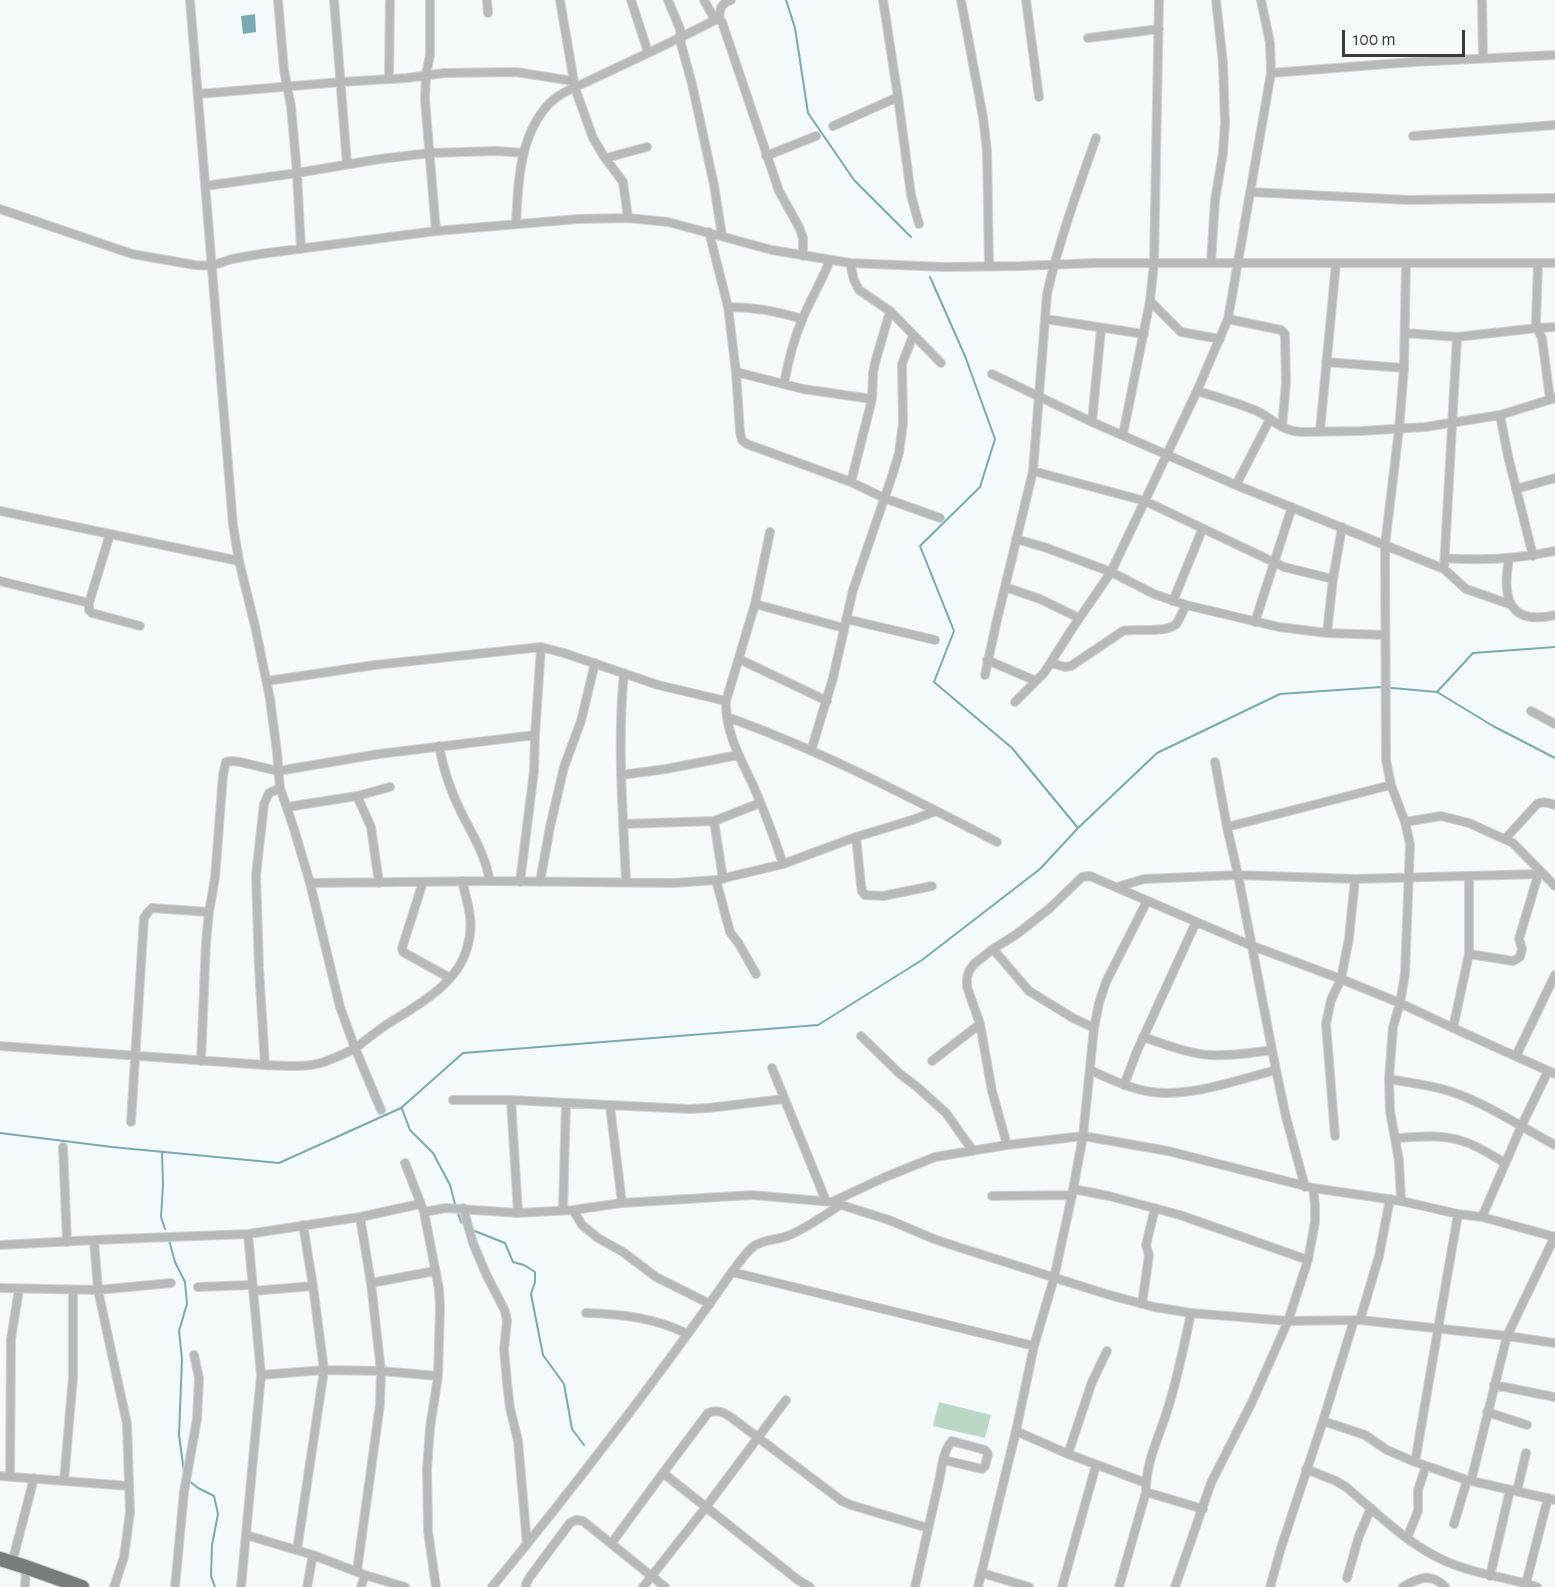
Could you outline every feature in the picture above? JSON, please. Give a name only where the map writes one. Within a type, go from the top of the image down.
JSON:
[{"type":"highway","points":[[6,1561],[82,1587]]},
{"type":"street","points":[[190,0],[233,525],[238,561],[267,681],[280,788],[310,883],[338,999],[355,1048],[381,1110]]},
{"type":"street","points":[[278,0],[291,106],[301,249]]},
{"type":"street","points":[[334,0],[347,164]]},
{"type":"street","points":[[389,78],[390,0]]},
{"type":"street","points":[[430,0],[430,55],[425,100],[436,231]]},
{"type":"street","points":[[487,0],[488,13]]},
{"type":"street","points":[[561,0],[574,84],[590,130],[623,182],[628,218]]},
{"type":"street","points":[[631,0],[648,52]]},
{"type":"street","points":[[668,0],[680,29],[681,44],[714,185],[722,236]]},
{"type":"street","points":[[704,0],[717,20],[722,22],[779,191],[803,238],[803,256]]},
{"type":"street","points":[[516,224],[524,153],[532,130],[546,107],[574,84],[717,20],[722,4],[731,0]]},
{"type":"street","points":[[883,0],[910,195],[919,224]]},
{"type":"street","points":[[961,0],[983,117],[987,151],[989,265]]},
{"type":"street","points":[[1026,0],[1039,97]]},
{"type":"street","points":[[1123,434],[1150,301],[1154,263],[1159,0]]},
{"type":"street","points":[[1211,263],[1214,207],[1223,153],[1225,123],[1223,63],[1216,0]]},
{"type":"street","points":[[1015,702],[1044,673],[1111,572],[1197,391],[1228,319],[1271,73],[1270,43],[1261,0]]},
{"type":"street","points":[[1482,0],[1483,58]]},
{"type":"street","points":[[1088,38],[1158,29]]},
{"type":"street","points":[[1271,73],[1413,62],[1555,55]]},
{"type":"street","points":[[198,94],[444,73],[516,72],[574,84]]},
{"type":"street","points":[[833,126],[898,97]]},
{"type":"street","points":[[1413,136],[1555,125]]},
{"type":"street","points":[[766,156],[816,136]]},
{"type":"street","points":[[985,675],[1033,471],[1047,294],[1054,265],[1096,138]]},
{"type":"street","points":[[606,158],[647,147]]},
{"type":"street","points":[[206,186],[430,153],[496,151],[524,153]]},
{"type":"street","points":[[1250,192],[1409,200],[1555,198]]},
{"type":"street","points":[[0,208],[132,254],[211,266],[232,259],[261,254],[436,231],[586,219],[628,218],[668,222],[772,250],[850,263],[945,267],[1154,263],[1555,263]]},
{"type":"street","points":[[709,232],[728,307],[742,440],[747,444],[851,482],[884,498],[940,518]]},
{"type":"street","points":[[784,384],[791,350],[802,319],[830,260]]},
{"type":"street","points":[[850,263],[859,290],[890,311],[941,363]]},
{"type":"street","points":[[1320,431],[1336,263]]},
{"type":"street","points":[[1401,1201],[1399,1161],[1390,1111],[1389,1079],[1393,1027],[1405,974],[1410,844],[1386,760],[1385,545],[1404,368],[1406,263]]},
{"type":"street","points":[[1197,391],[1250,408],[1282,427],[1301,432],[1399,429],[1500,415],[1553,399],[1542,338],[1536,322],[1538,263]]},
{"type":"street","points":[[1150,301],[1181,332],[1220,339]]},
{"type":"street","points":[[728,307],[766,309],[802,319]]},
{"type":"street","points":[[851,482],[872,399],[875,363],[890,311]]},
{"type":"street","points":[[1228,319],[1281,330],[1285,333],[1286,383],[1282,427]]},
{"type":"street","points":[[1045,320],[1144,334]]},
{"type":"street","points":[[1406,333],[1457,337],[1555,327]]},
{"type":"street","points":[[1092,422],[1101,329]]},
{"type":"street","points":[[811,751],[827,701],[853,590],[893,473],[901,439],[902,364],[913,336]]},
{"type":"street","points":[[1444,569],[1457,337]]},
{"type":"street","points":[[1326,362],[1404,368]]},
{"type":"street","points":[[736,372],[812,391],[872,399]]},
{"type":"street","points":[[992,374],[1092,422],[1236,485],[1444,569],[1466,588],[1509,604],[1527,616],[1534,618],[1555,615]]},
{"type":"street","points":[[1500,415],[1533,556]]},
{"type":"street","points":[[1236,485],[1270,419]]},
{"type":"street","points":[[1033,471],[1145,501],[1284,567],[1333,579]]},
{"type":"street","points":[[1516,489],[1555,478]]},
{"type":"street","points":[[1255,622],[1292,507]]},
{"type":"street","points":[[0,511],[238,561]]},
{"type":"street","points":[[1327,633],[1342,527]]},
{"type":"street","points":[[1173,601],[1203,530]]},
{"type":"street","points":[[770,532],[755,604],[726,701],[729,730],[783,864]]},
{"type":"street","points":[[110,534],[89,603],[89,610],[92,613],[140,626]]},
{"type":"street","points":[[1016,539],[1111,572],[1154,594],[1185,605],[1255,622],[1327,633],[1385,636]]},
{"type":"street","points":[[1445,558],[1509,559],[1555,551]]},
{"type":"street","points":[[1509,559],[1506,586],[1509,604]]},
{"type":"street","points":[[0,581],[89,603]]},
{"type":"street","points":[[1005,587],[1040,599],[1079,618]]},
{"type":"street","points":[[755,604],[844,628]]},
{"type":"street","points":[[1051,663],[1065,667],[1071,666],[1123,631],[1162,630],[1173,627],[1185,605]]},
{"type":"street","points":[[846,619],[935,640]]},
{"type":"street","points":[[267,681],[375,665],[541,647],[658,685],[726,701]]},
{"type":"street","points":[[520,882],[534,771],[541,647]]},
{"type":"street","points":[[739,659],[827,701]]},
{"type":"street","points":[[987,660],[1036,681]]},
{"type":"street","points":[[540,882],[564,767],[581,721],[595,663]]},
{"type":"street","points":[[624,673],[620,708],[626,882]]},
{"type":"street","points":[[1531,711],[1555,724]]},
{"type":"street","points":[[727,717],[811,751],[997,842]]},
{"type":"street","points":[[201,1061],[206,942],[215,878],[226,762],[232,760],[278,771],[379,754],[535,735]]},
{"type":"street","points":[[439,746],[448,781],[459,810],[486,864],[490,881]]},
{"type":"street","points":[[621,775],[666,770],[738,755]]},
{"type":"street","points":[[1175,1587],[1211,1483],[1252,1402],[1288,1322],[1308,1260],[1315,1222],[1315,1205],[1286,1117],[1215,762]]},
{"type":"street","points":[[1227,827],[1391,784]]},
{"type":"street","points":[[287,807],[357,796],[390,787]]},
{"type":"street","points":[[265,1065],[256,875],[258,841],[264,804],[269,792],[280,788]]},
{"type":"street","points":[[357,796],[371,827],[379,883]]},
{"type":"street","points":[[1505,839],[1537,804],[1548,802],[1555,805]]},
{"type":"street","points":[[623,824],[714,821],[760,803]]},
{"type":"street","points":[[310,883],[490,881],[673,883],[719,879],[783,864],[936,811]]},
{"type":"street","points":[[1405,822],[1441,816],[1469,823],[1513,843],[1555,886]]},
{"type":"street","points":[[714,821],[719,879],[730,932],[756,974]]},
{"type":"street","points":[[856,837],[861,885],[865,895],[883,896],[932,886]]},
{"type":"street","points":[[1117,887],[1144,879],[1238,875],[1355,879],[1539,872]]},
{"type":"street","points":[[1469,954],[1513,961],[1520,957],[1522,949],[1519,939],[1539,872]]},
{"type":"street","points":[[1007,1145],[992,1090],[980,1024],[967,987],[967,978],[974,964],[1050,908],[1082,877],[1090,876],[1250,945],[1400,1003],[1551,1072],[1521,1127],[1482,1217]]},
{"type":"street","points":[[1453,1028],[1469,954],[1469,876]]},
{"type":"street","points":[[1335,1136],[1326,1024],[1331,1000],[1341,979],[1349,938],[1355,879]]},
{"type":"street","points":[[0,1046],[265,1065],[296,1066],[324,1062],[355,1048],[424,1001],[459,967],[467,950],[472,920],[462,881]]},
{"type":"street","points":[[423,882],[402,948],[403,952],[450,978]]},
{"type":"street","points":[[978,1587],[1034,1346],[1054,1278],[1073,1192],[1083,1136],[1094,1028],[1099,1003],[1106,982],[1148,902]]},
{"type":"street","points":[[131,1122],[144,918],[152,908],[209,912]]},
{"type":"street","points":[[1124,1084],[1196,922]]},
{"type":"street","points":[[993,949],[1029,990],[1072,1018],[1094,1028]]},
{"type":"street","points":[[1516,1056],[1555,975]]},
{"type":"street","points":[[932,1061],[980,1024]]},
{"type":"street","points":[[861,1036],[900,1074],[940,1108],[974,1151]]},
{"type":"street","points":[[1143,1037],[1210,1055],[1272,1050]]},
{"type":"street","points":[[772,1068],[829,1201]]},
{"type":"street","points":[[1090,1070],[1124,1084],[1153,1092],[1185,1092],[1276,1070]]},
{"type":"street","points":[[1389,1079],[1450,1091],[1494,1111],[1555,1145]]},
{"type":"street","points":[[453,1100],[511,1100],[689,1109],[784,1100]]},
{"type":"street","points":[[511,1100],[518,1213]]},
{"type":"street","points":[[563,1210],[566,1103]]},
{"type":"street","points":[[610,1106],[622,1203]]},
{"type":"street","points":[[829,1201],[931,1158],[1007,1145],[1083,1136],[1168,1151],[1309,1187],[1390,1199],[1482,1217],[1555,1237],[1506,1336],[1469,1481],[1454,1524]]},
{"type":"street","points":[[1395,1138],[1454,1138],[1465,1141],[1505,1163]]},
{"type":"street","points":[[63,1147],[67,1242]]},
{"type":"street","points":[[405,1163],[422,1208],[439,1288],[438,1376],[430,1428],[427,1469],[428,1531],[436,1587]]},
{"type":"street","points":[[992,1196],[1073,1192],[1109,1196],[1180,1215],[1308,1260]]},
{"type":"street","points":[[0,1245],[248,1234],[422,1208],[463,1208],[518,1213],[573,1210],[622,1203],[752,1195],[829,1201],[889,1220],[934,1239],[1142,1304],[1191,1313],[1288,1322],[1357,1320],[1555,1343]]},
{"type":"street","points":[[1270,1587],[1306,1469],[1379,1256],[1390,1199]]},
{"type":"street","points":[[492,1587],[688,1334],[749,1250],[763,1242],[783,1238],[797,1232],[840,1205]]},
{"type":"street","points":[[463,1208],[473,1243],[488,1280],[505,1311],[507,1321],[504,1349],[507,1383],[518,1441],[527,1544]]},
{"type":"street","points":[[1142,1304],[1149,1255],[1146,1245],[1155,1208]]},
{"type":"street","points":[[573,1210],[582,1225],[598,1238],[623,1252],[656,1277],[710,1304]]},
{"type":"street","points":[[1415,1462],[1458,1214]]},
{"type":"street","points":[[357,1571],[379,1419],[381,1371],[371,1283],[360,1217]]},
{"type":"street","points":[[297,1550],[324,1370],[303,1225]]},
{"type":"street","points":[[241,1587],[261,1375],[248,1234]]},
{"type":"street","points":[[94,1240],[98,1290],[127,1424],[130,1512],[124,1557],[114,1587]]},
{"type":"street","points":[[371,1283],[435,1271]]},
{"type":"street","points":[[732,1272],[1034,1346]]},
{"type":"street","points":[[0,1288],[98,1290],[171,1283]]},
{"type":"street","points":[[198,1287],[313,1286]]},
{"type":"street","points":[[10,1476],[11,1339],[19,1289]]},
{"type":"street","points":[[64,1481],[74,1377],[73,1290]]},
{"type":"street","points":[[586,1313],[648,1319],[688,1334]]},
{"type":"street","points":[[1119,1587],[1146,1488],[1152,1454],[1173,1390],[1191,1313]]},
{"type":"street","points":[[1068,1454],[1086,1397],[1107,1351]]},
{"type":"street","points":[[175,1587],[184,1492],[197,1419],[199,1377],[194,1355]]},
{"type":"street","points":[[261,1375],[324,1370],[381,1371],[438,1376]]},
{"type":"street","points":[[1494,1385],[1555,1397]]},
{"type":"street","points":[[643,1587],[786,1400]]},
{"type":"street","points":[[611,1544],[708,1413],[716,1410],[724,1412],[842,1501],[928,1528]]},
{"type":"street","points":[[1487,1412],[1527,1425]]},
{"type":"street","points":[[1323,1421],[1365,1435],[1387,1450],[1469,1481],[1553,1499],[1525,1585]]},
{"type":"street","points":[[1016,1431],[1146,1488],[1203,1509]]},
{"type":"street","points":[[915,1587],[928,1528],[944,1460],[948,1445],[951,1441],[985,1450],[988,1454],[982,1469],[944,1460]]},
{"type":"street","points":[[1490,1576],[1526,1454]]},
{"type":"street","points":[[1062,1587],[1096,1465]]},
{"type":"street","points":[[1407,1538],[1418,1511],[1418,1490],[1425,1466]]},
{"type":"street","points":[[1306,1469],[1346,1487],[1400,1534],[1444,1560],[1490,1576],[1537,1587]]},
{"type":"street","points":[[663,1473],[798,1580],[810,1587]]},
{"type":"street","points":[[0,1476],[129,1486]]},
{"type":"street","points":[[6,1561],[34,1478]]},
{"type":"street","points":[[1347,1578],[1359,1536],[1371,1508]]},
{"type":"street","points":[[526,1587],[529,1578],[570,1523],[576,1520],[583,1521],[665,1587]]},
{"type":"street","points":[[246,1534],[405,1587]]},
{"type":"street","points":[[308,1587],[313,1555]]},
{"type":"street","points":[[26,1567],[26,1587]]},
{"type":"street","points":[[982,1573],[1029,1587]]},
{"type":"street","points":[[361,1587],[365,1575]]},
{"type":"street","points":[[1403,1587],[1425,1577],[1439,1581],[1445,1587]]},
{"type":"green space","points":[[939,1402],[991,1415],[985,1438],[933,1426]]},
{"type":"water","points":[[255,14],[256,32],[243,34],[241,16]]},
{"type":"waterway","points":[[786,0],[795,28],[808,113],[854,180],[911,237]]},
{"type":"waterway","points":[[930,277],[965,356],[995,439],[980,487],[920,546],[954,631],[934,682],[1012,748],[1078,828],[1157,753],[1280,694],[1381,687],[1437,692],[1473,653],[1555,647]]},
{"type":"waterway","points":[[1437,692],[1493,726],[1555,758]]},
{"type":"waterway","points":[[0,1133],[112,1147],[279,1163],[401,1108],[463,1053],[818,1025],[922,960],[1040,869],[1078,828]]},
{"type":"waterway","points":[[402,1109],[410,1130],[433,1153],[450,1185],[461,1222],[465,1225]]},
{"type":"waterway","points":[[162,1152],[161,1217],[165,1229]]},
{"type":"waterway","points":[[472,1230],[505,1243],[513,1262],[524,1265],[535,1272],[531,1294],[543,1355],[564,1384],[572,1429],[584,1445]]},
{"type":"waterway","points":[[169,1240],[175,1262],[185,1282],[187,1304],[179,1331],[182,1359],[179,1435],[184,1472]]},
{"type":"waterway","points":[[188,1480],[214,1496],[218,1514],[212,1545],[211,1576],[215,1587]]}]
